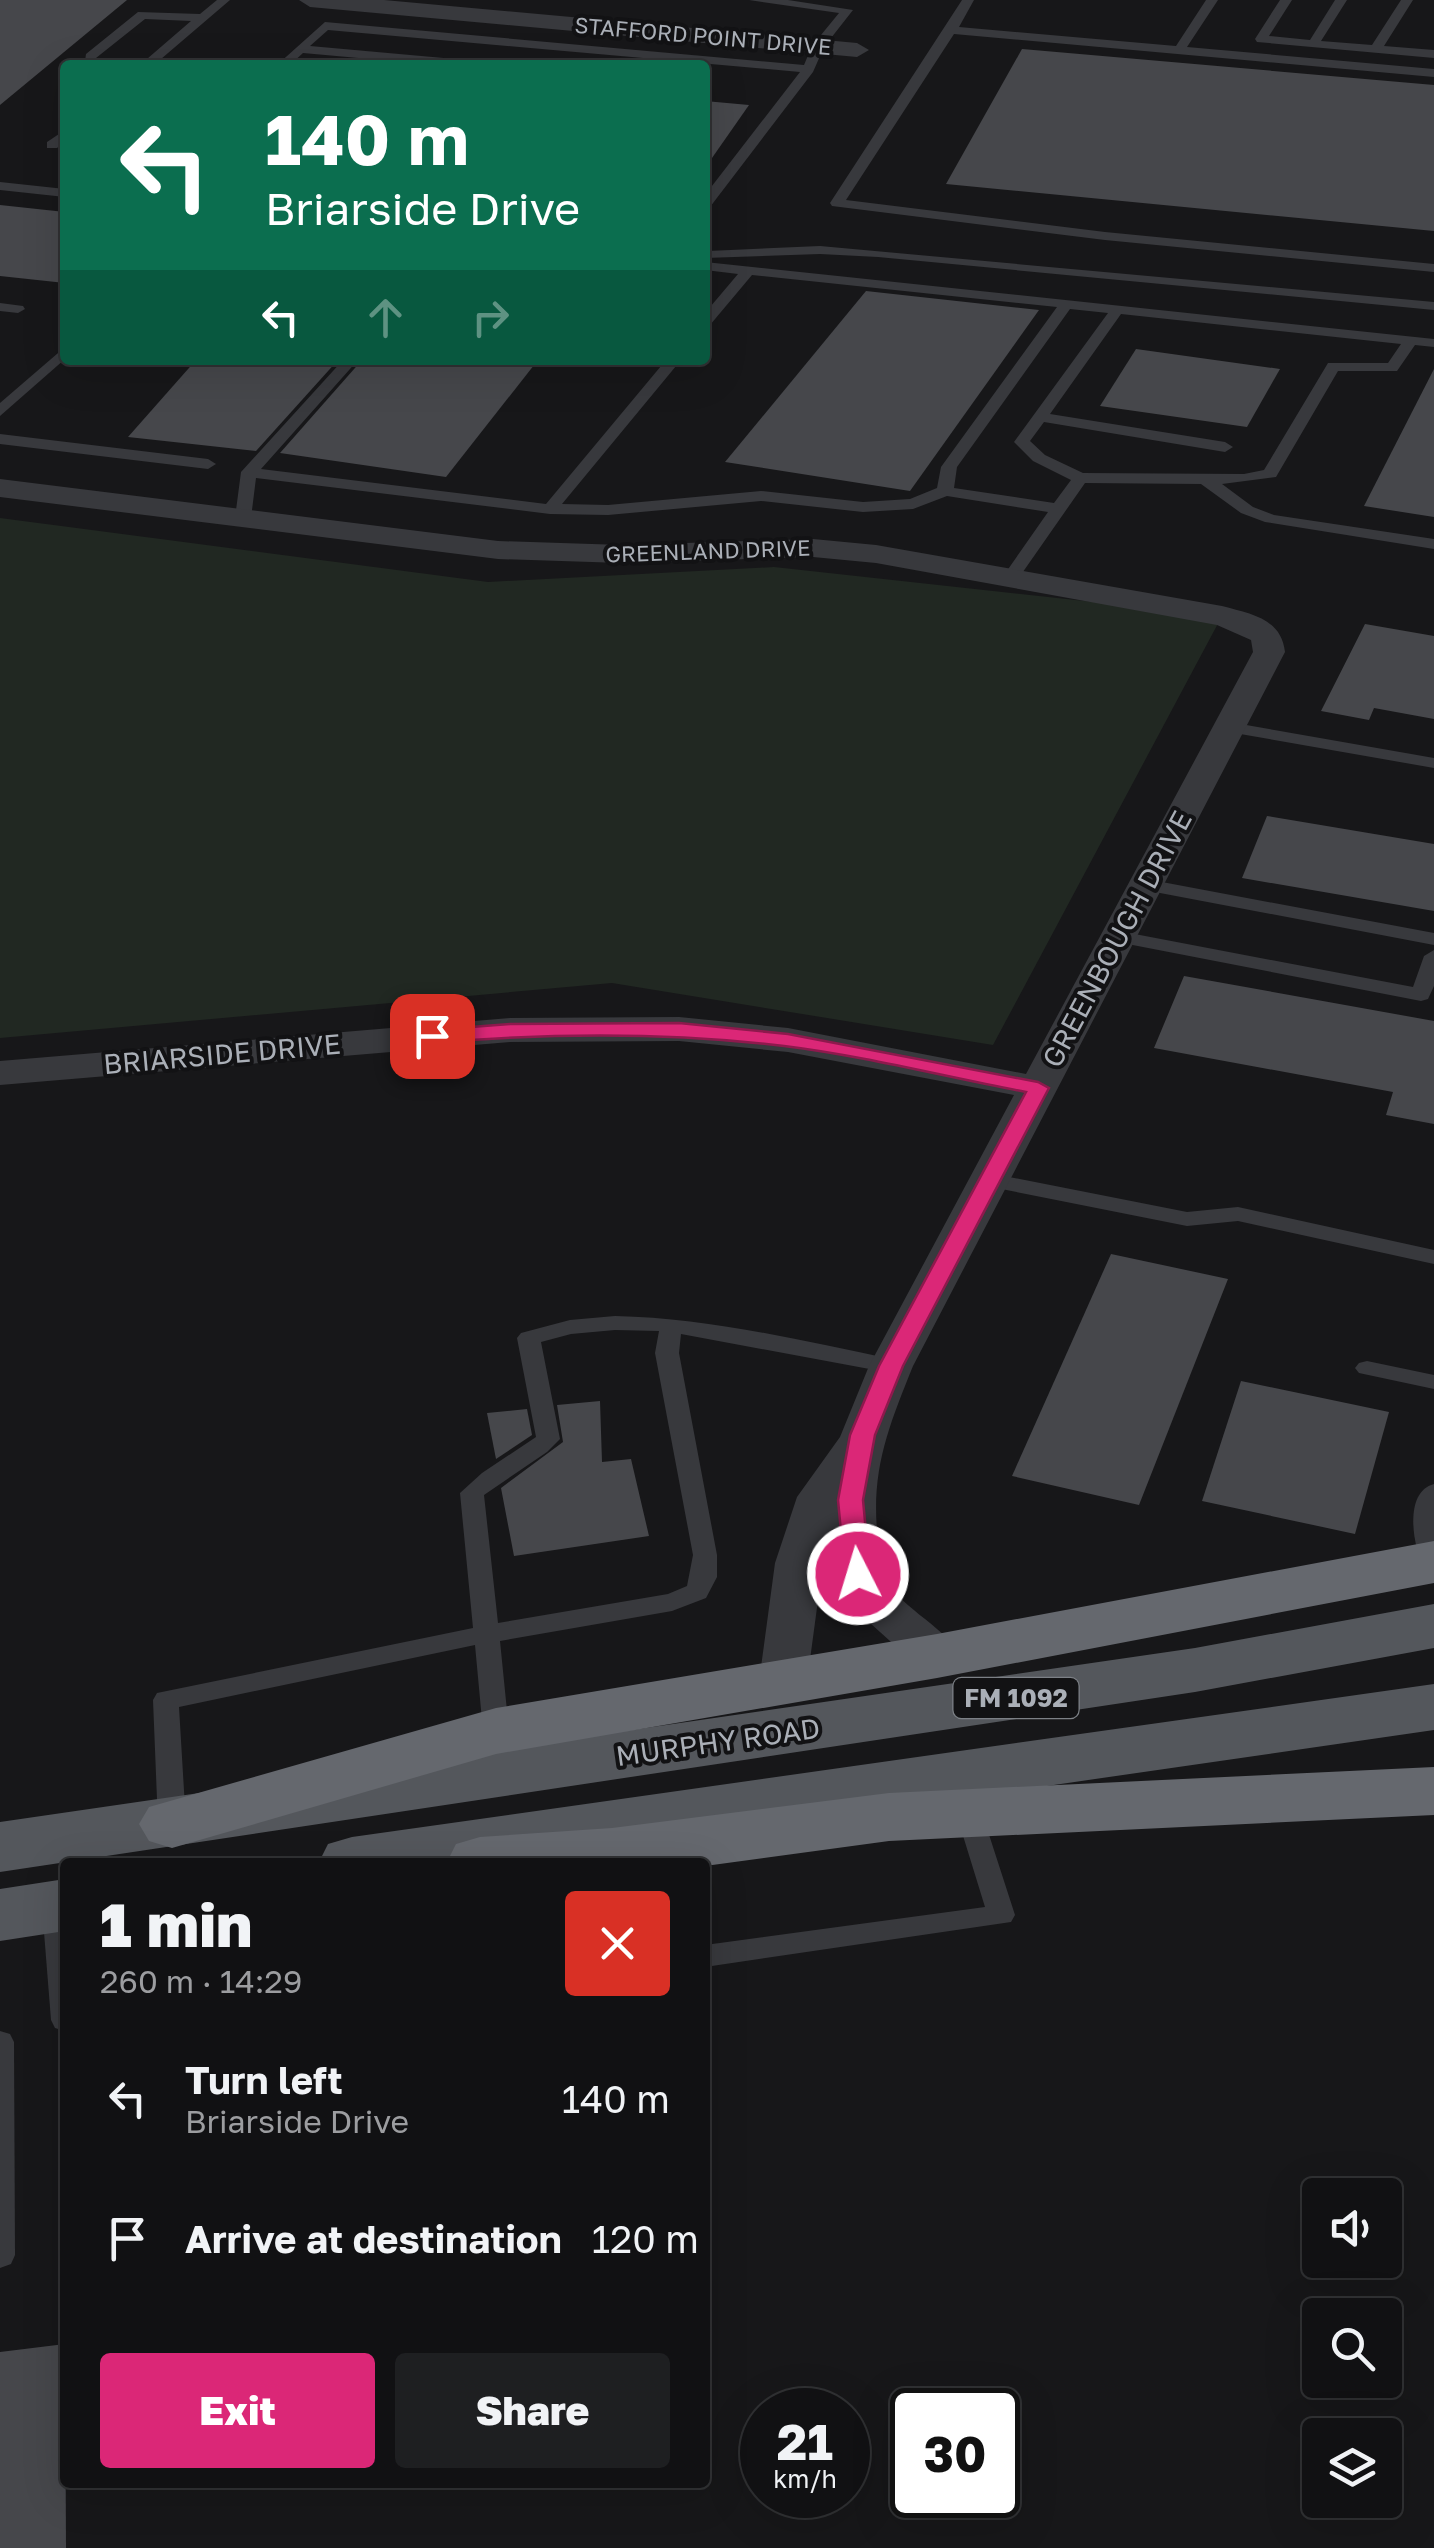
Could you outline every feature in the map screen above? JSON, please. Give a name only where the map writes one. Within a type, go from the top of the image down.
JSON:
[{"type":"highway","points":[[203,1818],[496,1731],[937,1656],[1434,1562]]},
{"type":"highway","points":[[539,1858],[612,1853],[889,1817],[1434,1792]]},
{"type":"main road","name":"MURPHY ROAD","points":[[0,1847],[1157,1676],[1434,1626]]},
{"type":"main road","points":[[379,1858],[1434,1708]]},
{"type":"main road","points":[[139,1858],[190,1841],[203,1818]]},
{"type":"street","name":"STAFFORD POINT DRIVE","points":[[310,0],[562,22],[813,58],[856,50]]},
{"type":"street","points":[[562,22],[590,0]]},
{"type":"street","name":"GREENLAND DRIVE","points":[[0,488],[498,550],[570,554],[813,548],[1012,576],[1222,616],[1252,625],[1268,636],[1269,652],[1210,763]]},
{"type":"street","name":"GREENBOUGH DRIVE","points":[[783,1682],[800,1563],[820,1496],[862,1435],[891,1366],[1210,763]]},
{"type":"street","name":"BRIARSIDE DRIVE","points":[[0,1073],[510,1030],[679,1029],[788,1040],[1038,1088]]},
{"type":"street","name":"GREENBOUGH DRIVE","points":[[862,1435],[850,1500],[858,1574],[888,1610],[937,1656]]},
{"type":"lane","points":[[152,60],[224,0]]},
{"type":"lane","points":[[710,197],[847,10],[756,0]]},
{"type":"lane","points":[[968,0],[837,203],[1104,236],[1434,268]]},
{"type":"lane","points":[[1180,49],[1212,0]]},
{"type":"lane","points":[[1286,0],[1261,39],[1433,53]]},
{"type":"lane","points":[[1312,44],[1340,0]]},
{"type":"lane","points":[[1376,49],[1407,0]]},
{"type":"lane","points":[[91,60],[142,15],[202,18]]},
{"type":"lane","points":[[540,44],[562,22]]},
{"type":"lane","points":[[289,60],[325,26],[606,50],[813,58]]},
{"type":"lane","points":[[951,30],[1434,73]]},
{"type":"lane","points":[[300,49],[422,60]]},
{"type":"lane","points":[[597,60],[606,50]]},
{"type":"lane","points":[[52,144],[60,138]]},
{"type":"lane","points":[[0,186],[60,192]]},
{"type":"lane","points":[[710,256],[820,250],[878,252],[1434,306]]},
{"type":"lane","points":[[710,267],[1434,342]]},
{"type":"lane","points":[[710,316],[748,271]]},
{"type":"lane","points":[[945,491],[949,467],[1066,305]]},
{"type":"lane","points":[[0,307],[18,309]]},
{"type":"lane","points":[[1117,310],[1022,442],[1038,458],[1080,478],[1205,479],[1270,474],[1333,366],[1392,368],[1410,340]]},
{"type":"lane","points":[[0,411],[60,356]]},
{"type":"lane","points":[[243,518],[249,472],[346,365]]},
{"type":"lane","points":[[550,509],[670,365]]},
{"type":"lane","points":[[1040,417],[1226,447]]},
{"type":"lane","points":[[0,438],[208,464]]},
{"type":"lane","points":[[249,472],[550,509],[608,510],[762,496],[863,507],[913,504],[945,491],[1059,508]]},
{"type":"lane","points":[[1012,576],[1080,478]]},
{"type":"lane","points":[[1205,479],[1247,510],[1271,518],[1434,544]]},
{"type":"lane","points":[[1229,727],[1434,763]]},
{"type":"lane","points":[[1146,885],[1434,939]]},
{"type":"lane","points":[[1119,937],[1421,995],[1434,956]]},
{"type":"lane","points":[[990,1180],[1187,1219],[1238,1214],[1434,1257]]},
{"type":"lane","points":[[496,1731],[472,1492],[492,1474],[548,1439],[529,1338],[549,1330],[619,1321],[671,1324],[891,1366]]},
{"type":"lane","points":[[203,1818],[166,1700],[488,1634],[672,1602],[697,1592],[704,1576],[705,1555],[668,1353],[671,1324]]},
{"type":"lane","points":[[1367,1368],[1434,1382]]},
{"type":"lane","points":[[1434,1492],[1424,1522],[1434,1562]]},
{"type":"lane","points":[[710,1955],[1001,1916],[969,1813]]},
{"type":"lane","points":[[45,1889],[60,1987]]},
{"type":"lane","points":[[0,2042],[0,2255]]},
{"type":"shaded area","points":[[0,518],[488,582],[774,567],[1222,616],[993,1045],[612,983],[0,1038]]},
{"type":"building","points":[[0,0],[127,0],[0,105]]},
{"type":"building","points":[[1022,49],[1434,85],[1434,231],[946,184]]},
{"type":"building","points":[[710,101],[749,105],[710,161]]},
{"type":"building","points":[[0,205],[60,211],[60,282],[0,276]]},
{"type":"building","points":[[866,291],[1039,310],[910,491],[725,462]]},
{"type":"building","points":[[1136,349],[1280,369],[1247,427],[1100,406]]},
{"type":"building","points":[[192,365],[333,365],[256,451],[128,437]]},
{"type":"building","points":[[358,365],[534,365],[446,477],[280,453]]},
{"type":"building","points":[[1434,369],[1434,517],[1364,506]]},
{"type":"building","points":[[1365,624],[1434,636],[1434,719],[1374,708],[1369,720],[1321,711]]},
{"type":"building","points":[[1267,816],[1434,844],[1434,911],[1242,878]]},
{"type":"building","points":[[1184,976],[1434,1021],[1434,1124],[1386,1115],[1393,1092],[1154,1048]]},
{"type":"building","points":[[1111,1254],[1228,1279],[1139,1505],[1012,1476]]},
{"type":"building","points":[[1241,1381],[1389,1412],[1355,1534],[1202,1501]]},
{"type":"building","points":[[600,1401],[602,1462],[631,1459],[649,1536],[514,1556],[501,1488],[563,1442],[557,1405]]},
{"type":"building","points":[[527,1409],[532,1435],[496,1459],[487,1413]]},
{"type":"building","points":[[60,2345],[60,2488],[66,2488],[66,2548],[0,2548],[0,2352]]},
{"type":"route","points":[[432,1036],[510,1030],[679,1029],[788,1040],[1038,1088],[891,1366],[862,1435],[850,1500],[858,1574]]}]
